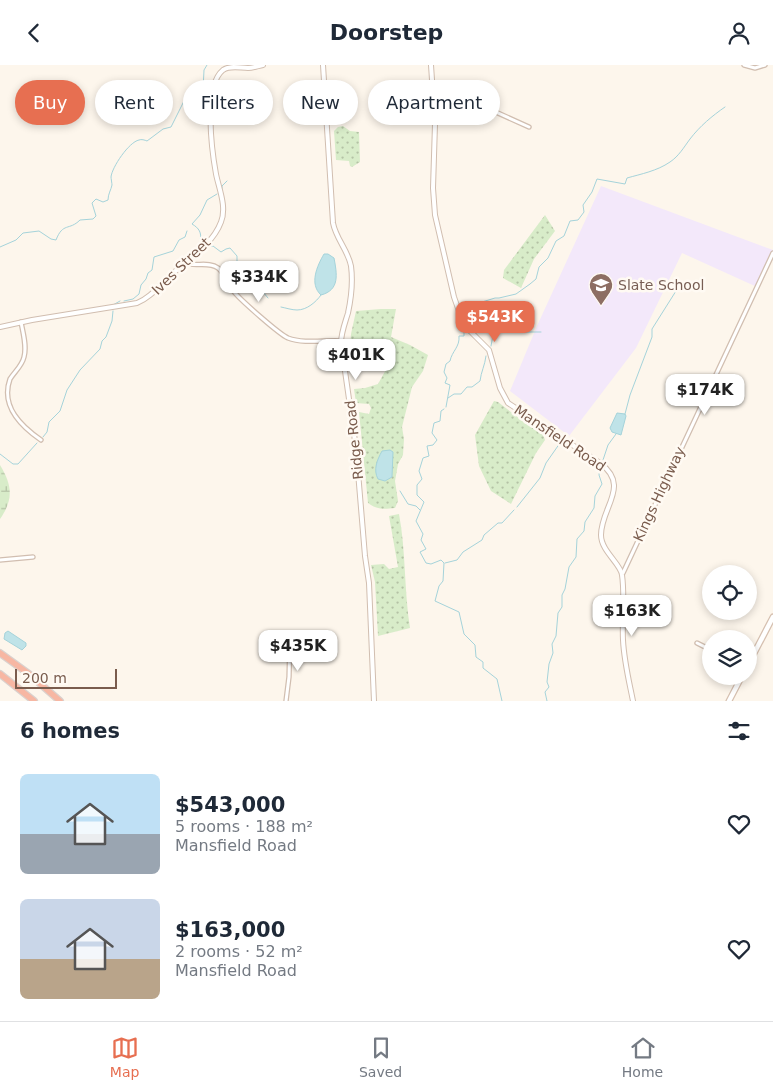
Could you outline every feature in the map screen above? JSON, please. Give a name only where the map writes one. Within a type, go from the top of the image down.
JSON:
[{"type":"highway","points":[[0,653],[29,674],[60,701]]},
{"type":"highway","points":[[0,674],[34,701]]},
{"type":"main road","points":[[757,648],[773,617]]},
{"type":"main road","points":[[729,701],[737,685]]},
{"type":"street","name":"Ives Street","points":[[0,327],[137,303],[150,295],[213,235],[223,215],[222,200],[214,163],[211,126],[211,100],[216,80],[221,71],[226,68],[260,65]]},
{"type":"street","name":"Ridge Road","points":[[323,65],[333,223],[336,235],[348,257],[351,271],[349,305],[341,341],[356,448],[364,547],[370,583],[374,701]]},
{"type":"street","name":"Mansfield Road","points":[[431,65],[432,80]]},
{"type":"street","points":[[744,65],[754,68],[765,65]]},
{"type":"street","points":[[500,114],[529,127]]},
{"type":"street","name":"Mansfield Road","points":[[436,125],[434,211],[454,297],[460,314],[465,326],[489,350],[500,389],[508,403],[610,471],[614,478],[614,486],[601,538],[605,548],[622,573]]},
{"type":"street","name":"Kings Highway","points":[[622,573],[773,253]]},
{"type":"street","points":[[185,263],[217,267],[232,290],[244,303],[287,337],[301,340],[341,341]]},
{"type":"street","points":[[20,322],[25,354],[7,385],[7,405],[13,418],[41,440]]},
{"type":"street","points":[[0,560],[33,557]]},
{"type":"street","points":[[622,573],[623,642],[633,701]]},
{"type":"street","points":[[286,701],[290,640]]},
{"type":"street","points":[[696,643],[702,646]]},
{"type":"shaded area","name":"Slate School","points":[[601,186],[773,250],[773,253],[757,287],[682,253],[636,348],[569,436],[510,391],[537,326]]},
{"type":"green space","points":[[343,126],[350,131],[359,132],[360,162],[352,167],[349,161],[336,160],[334,131],[338,127]]},
{"type":"green space","points":[[545,215],[555,231],[534,259],[521,288],[503,278],[504,270]]},
{"type":"green space","points":[[396,309],[391,337],[428,355],[423,371],[412,387],[402,427],[404,439],[403,455],[398,464],[395,481],[398,501],[395,508],[387,509],[378,508],[368,503],[359,412],[369,414],[371,408],[369,404],[356,403],[354,389],[378,384],[388,366],[392,347],[358,345],[357,348],[350,348],[356,311]]},
{"type":"green space","points":[[494,401],[542,432],[545,440],[536,453],[511,504],[491,491],[479,466],[475,435]]},
{"type":"green space","points":[[0,465],[7,479],[10,492],[8,505],[0,519]]},
{"type":"green space","points":[[399,514],[410,628],[378,636],[375,582],[371,565],[384,564],[389,569],[398,567],[389,516]]},
{"type":"water","points":[[324,254],[334,258],[336,281],[327,293],[321,295],[315,286],[315,275]]},
{"type":"water","points":[[245,271],[253,273],[253,282],[248,284],[246,281],[236,279]]},
{"type":"water","points":[[617,413],[625,414],[626,416],[621,435],[612,432],[610,428]]},
{"type":"water","points":[[390,450],[393,452],[392,477],[385,481],[378,479],[376,465],[382,451]]},
{"type":"water","points":[[8,631],[26,643],[22,650],[4,639],[5,633]]},
{"type":"waterway","points":[[0,247],[16,240],[23,233],[39,231],[56,240],[64,229],[80,220],[93,219],[96,216],[92,203],[96,199],[103,202],[108,200],[112,185],[112,173],[122,155],[135,142],[147,141],[163,129],[171,127],[188,93],[199,93],[203,90],[204,70],[207,65]]},
{"type":"waterway","points":[[465,317],[469,310],[476,309],[482,302],[516,294],[536,279],[539,267],[548,258],[556,241],[564,236],[570,221],[578,220],[584,212],[583,205],[592,192],[597,179],[625,184],[627,178],[660,168],[676,157],[694,134],[725,107]]},
{"type":"waterway","points":[[222,192],[222,186],[227,181]]},
{"type":"waterway","points":[[204,242],[200,240],[201,235],[192,224],[200,215],[207,200],[217,194]]},
{"type":"waterway","points":[[124,301],[133,299],[139,294],[141,285],[152,270],[154,257],[173,251],[179,240],[185,237],[187,231]]},
{"type":"waterway","points":[[207,247],[213,246],[221,252],[230,248],[237,256],[237,265],[239,267]]},
{"type":"waterway","points":[[251,284],[258,286],[268,298]]},
{"type":"waterway","points":[[625,414],[630,395],[652,337],[652,329],[676,291]]},
{"type":"waterway","points":[[281,307],[301,310],[314,303],[321,295]]},
{"type":"waterway","points":[[113,305],[120,301]]},
{"type":"waterway","points":[[43,437],[47,432],[49,422],[60,411],[67,390],[80,370],[100,349],[112,321],[113,311]]},
{"type":"waterway","points":[[491,346],[493,335],[499,329],[514,327],[525,332],[541,332]]},
{"type":"waterway","points":[[446,407],[450,385],[445,383],[447,378],[444,372],[446,364],[450,361],[457,346],[459,336],[464,336],[464,332]]},
{"type":"waterway","points":[[448,398],[454,394],[461,394],[467,387],[472,387],[480,381],[486,356]]},
{"type":"waterway","points":[[444,409],[441,411],[440,421],[434,423],[432,433],[437,440],[433,445],[427,446],[429,456],[423,458],[419,471],[422,479],[417,485],[417,495],[424,502],[416,521],[423,534],[421,540],[426,549],[420,552],[426,563],[431,564],[441,560],[444,563],[443,581],[439,586],[435,601],[459,612],[464,634],[475,645],[476,657],[483,662],[483,668],[497,679],[502,701]]},
{"type":"waterway","points":[[603,460],[608,445],[616,434]]},
{"type":"waterway","points":[[0,454],[13,464],[18,464],[37,443]]},
{"type":"waterway","points":[[517,507],[540,478],[546,463],[560,443]]},
{"type":"waterway","points":[[547,701],[545,692],[549,687],[547,682],[549,664],[553,653],[552,644],[556,636],[558,613],[562,607],[562,595],[569,567],[576,557],[577,539],[584,531],[585,522],[594,508],[595,496],[602,484],[599,475],[600,468]]},
{"type":"waterway","points":[[400,491],[408,504],[416,506],[420,510]]},
{"type":"waterway","points":[[445,563],[457,560],[463,552],[482,540],[484,535],[498,523],[502,523],[514,510]]},
{"type":"place","name":"Slate School","points":[[601,306]]}]
